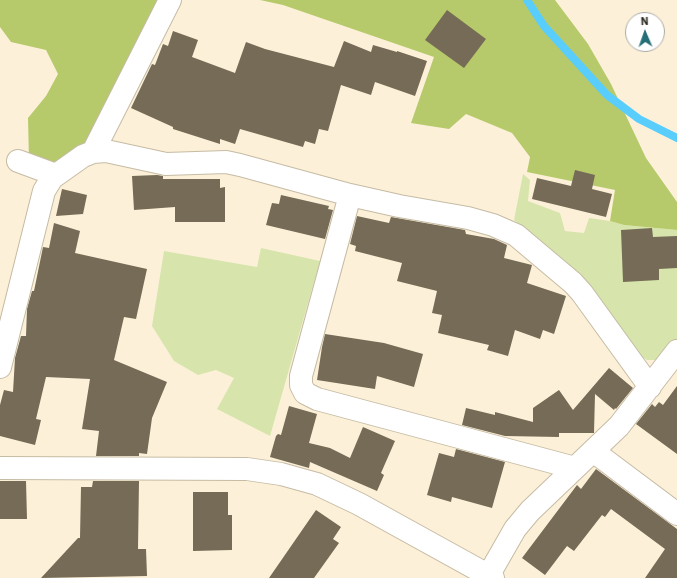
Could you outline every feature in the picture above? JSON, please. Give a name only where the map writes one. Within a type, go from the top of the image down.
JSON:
[{"type":"street","points":[[94,152],[170,0]]},
{"type":"street","points":[[0,367],[44,191],[52,178],[83,156],[94,152],[106,151],[166,164],[226,162],[350,195],[399,206],[468,218],[493,225],[516,235],[573,283],[650,387]]},
{"type":"street","points":[[18,161],[56,175]]},
{"type":"street","points":[[350,195],[301,376],[301,385],[305,393],[317,399],[575,468]]},
{"type":"street","points":[[0,468],[247,469],[281,474],[317,484],[359,504],[489,577],[515,529],[530,511],[619,426],[677,351]]},
{"type":"street","points":[[593,451],[677,514]]},
{"type":"green space","points":[[0,0],[157,0],[158,8],[90,148],[55,170],[29,160],[28,118],[46,96],[58,74],[46,50],[11,42],[0,27]]},
{"type":"green space","points":[[260,0],[555,0],[588,44],[611,84],[646,158],[677,202],[677,230],[624,225],[610,221],[615,190],[527,172],[530,157],[512,133],[466,114],[449,129],[411,123],[434,57],[283,5]]},
{"type":"green space","points":[[523,174],[530,180],[528,201],[560,213],[565,231],[584,233],[589,218],[624,225],[677,230],[677,341],[657,360],[647,360],[633,351],[586,285],[566,262],[514,220]]},
{"type":"green space","points":[[261,248],[320,261],[270,436],[217,409],[234,378],[216,370],[198,375],[174,361],[152,326],[164,251],[257,267]]},
{"type":"building","points":[[447,10],[486,39],[464,68],[425,40]]},
{"type":"building","points":[[173,31],[198,40],[192,57],[235,73],[246,42],[265,49],[334,67],[344,41],[371,52],[373,45],[427,61],[415,96],[375,82],[371,95],[341,85],[328,131],[319,129],[315,144],[305,141],[303,147],[240,129],[235,144],[220,139],[220,144],[173,129],[173,127],[131,108],[152,64],[155,65],[163,44],[168,46]]},
{"type":"building","points":[[575,170],[595,175],[592,189],[612,194],[606,217],[532,199],[537,178],[571,186]]},
{"type":"building","points":[[132,176],[163,176],[163,179],[220,179],[220,188],[225,187],[225,222],[175,222],[175,207],[134,210]]},
{"type":"building","points":[[62,189],[87,195],[83,214],[56,216]]},
{"type":"building","points":[[281,195],[329,206],[328,209],[333,210],[325,239],[266,225],[272,203],[279,204]]},
{"type":"building","points":[[357,216],[389,223],[391,217],[465,230],[466,234],[494,239],[507,245],[504,258],[532,265],[527,283],[566,296],[554,334],[543,330],[540,339],[515,330],[508,356],[487,350],[489,345],[438,333],[442,315],[432,313],[437,291],[397,281],[402,263],[355,251],[356,246],[350,244]]},
{"type":"building","points":[[54,223],[80,231],[75,253],[147,269],[136,319],[124,317],[114,360],[167,382],[152,418],[147,454],[139,453],[139,456],[96,456],[99,431],[82,429],[90,379],[46,377],[36,419],[41,420],[35,445],[0,436],[0,405],[4,390],[13,392],[15,358],[21,336],[26,336],[27,309],[32,291],[34,291],[43,247],[49,248]]},
{"type":"building","points":[[652,228],[653,237],[677,236],[677,268],[659,269],[659,280],[623,282],[621,230]]},
{"type":"building","points":[[325,334],[384,343],[423,354],[414,387],[377,376],[375,389],[317,380]]},
{"type":"building","points":[[609,368],[633,388],[614,410],[595,394],[594,433],[559,433],[559,437],[505,436],[462,425],[466,408],[495,415],[495,412],[533,422],[533,408],[559,390],[573,410]]},
{"type":"building","points":[[677,386],[677,454],[636,424],[652,404],[655,407],[659,402],[663,405]]},
{"type":"building","points":[[289,406],[317,414],[309,443],[330,448],[350,458],[363,427],[395,441],[381,473],[384,475],[377,491],[310,462],[309,468],[270,457],[276,436],[278,434],[281,435]]},
{"type":"building","points":[[456,449],[505,462],[492,508],[452,497],[451,502],[427,495],[439,453],[454,457]]},
{"type":"building","points":[[596,469],[677,529],[677,578],[645,578],[665,549],[611,509],[605,517],[602,515],[574,551],[567,546],[545,575],[522,558],[577,485],[581,489]]},
{"type":"building","points":[[0,481],[26,481],[27,519],[0,519]]},
{"type":"building","points":[[93,481],[139,481],[138,549],[146,549],[147,576],[41,578],[78,538],[80,538],[81,487],[92,487]]},
{"type":"building","points":[[193,492],[228,492],[228,515],[232,515],[232,550],[193,551]]},
{"type":"building","points":[[316,510],[341,527],[333,539],[339,543],[314,578],[269,578]]},
{"type":"waterway","points":[[527,0],[544,26],[607,95],[639,119],[677,138]]}]
